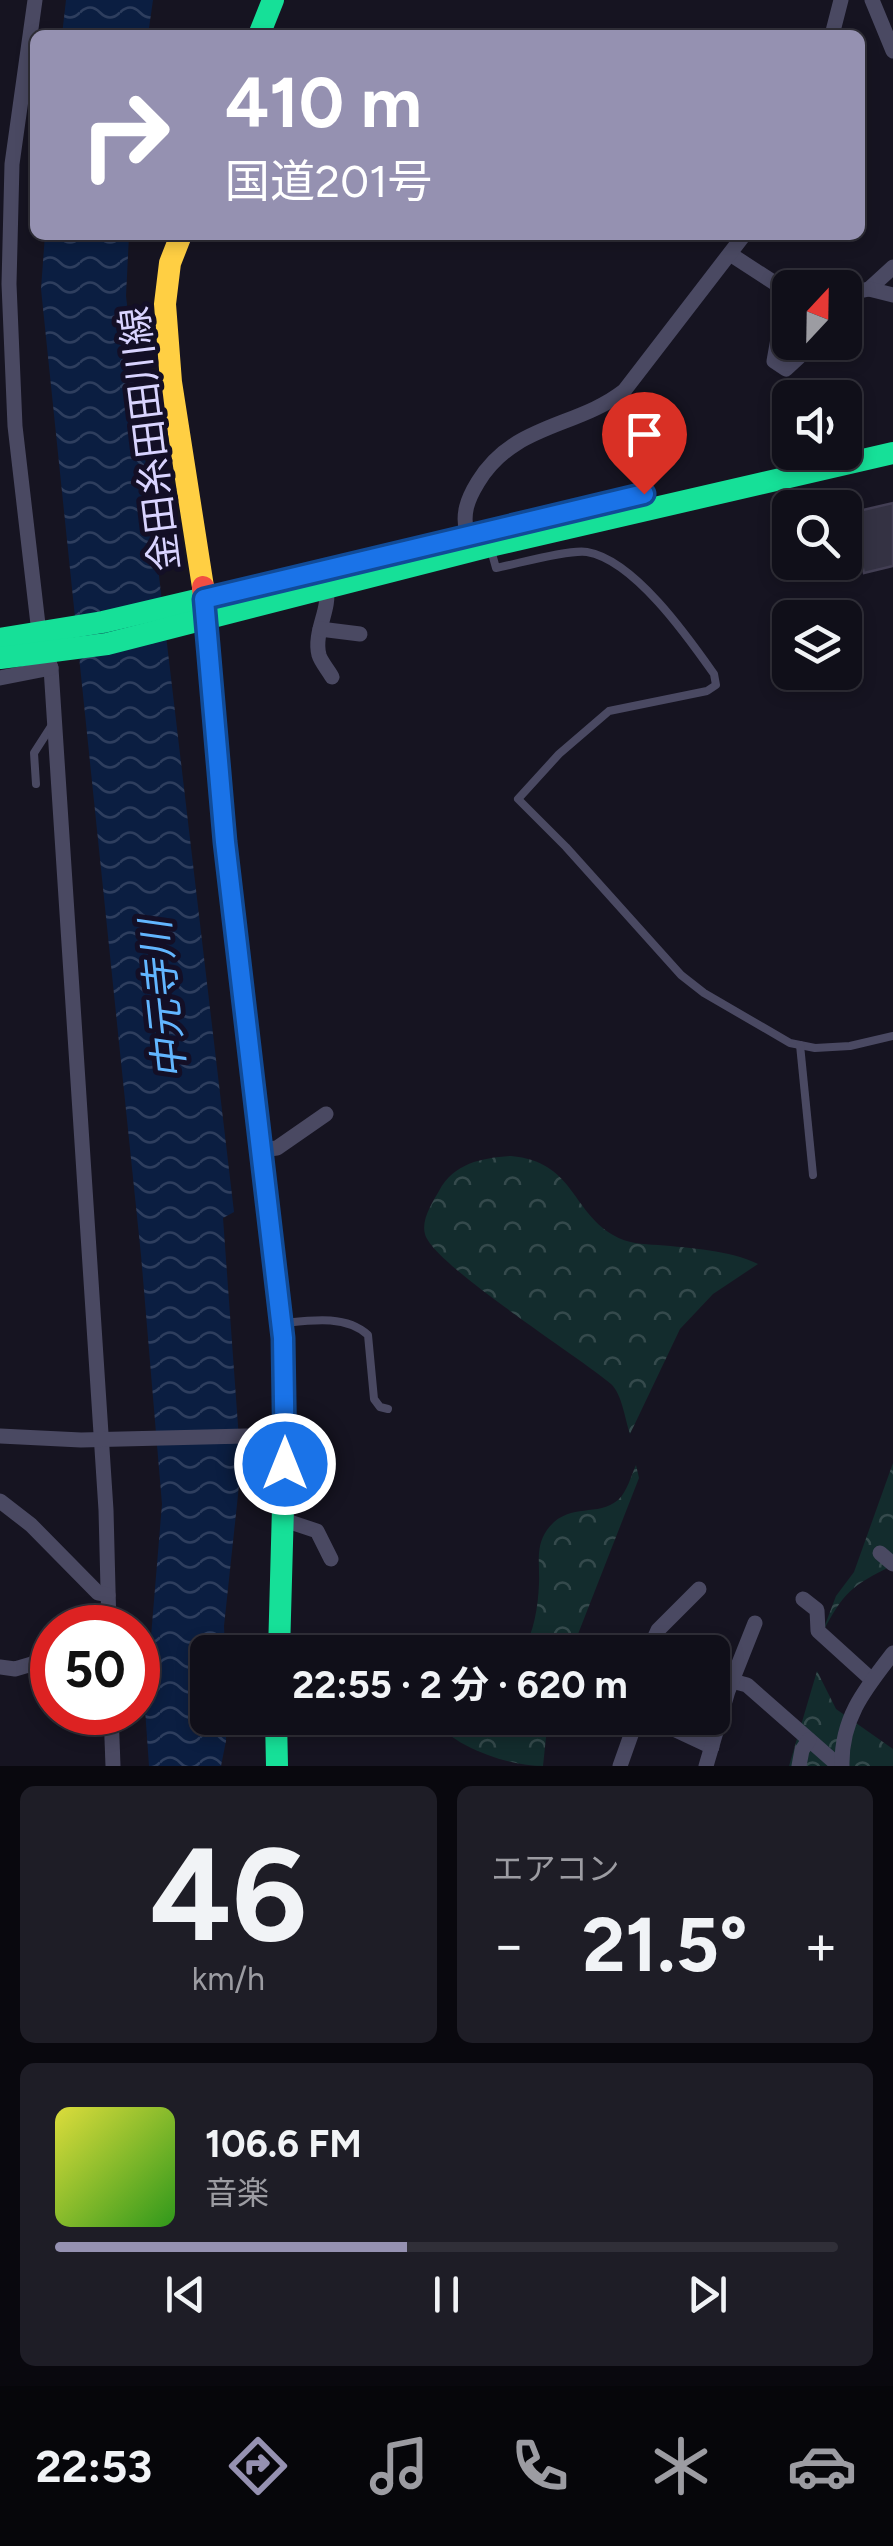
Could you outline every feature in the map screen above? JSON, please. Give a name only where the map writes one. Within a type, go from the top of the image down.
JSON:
[{"type":"main road","points":[[261,30],[273,0]]},
{"type":"main road","name":"金田糸田田川線","points":[[179,240],[170,263],[165,304],[171,382],[206,609],[225,842],[281,1324],[276,1435],[284,1520],[280,1635]]},
{"type":"main road","points":[[862,446],[893,440]]},
{"type":"main road","points":[[206,609],[326,588],[754,483],[893,454]]},
{"type":"main road","points":[[0,658],[206,609],[467,534],[772,465]]},
{"type":"main road","points":[[0,639],[49,646]]},
{"type":"main road","points":[[276,1735],[276,1766]]},
{"type":"street","points":[[31,30],[35,0]]},
{"type":"street","points":[[833,30],[841,0]]},
{"type":"street","points":[[872,0],[893,51]]},
{"type":"street","points":[[30,36],[12,164],[9,284],[16,426],[49,646],[106,1438],[108,1605]]},
{"type":"street","points":[[467,534],[463,517],[486,468],[530,435],[555,422],[605,406],[624,391],[740,240]]},
{"type":"street","points":[[730,254],[772,281]]},
{"type":"street","points":[[862,290],[893,266]]},
{"type":"street","points":[[869,288],[893,295]]},
{"type":"street","points":[[774,360],[786,368],[795,360]]},
{"type":"street","points":[[0,414],[16,426]]},
{"type":"street","points":[[326,588],[328,598],[320,629],[319,656],[332,677]]},
{"type":"street","points":[[320,629],[360,634]]},
{"type":"street","points":[[0,678],[49,646]]},
{"type":"street","points":[[261,1150],[277,1148],[326,1114]]},
{"type":"street","points":[[0,1436],[276,1435]]},
{"type":"street","points":[[0,1501],[98,1593],[108,1595]]},
{"type":"street","points":[[284,1520],[316,1531],[331,1560]]},
{"type":"street","points":[[880,1553],[893,1564]]},
{"type":"street","points":[[656,1635],[699,1590]]},
{"type":"street","points":[[803,1598],[817,1610],[818,1630],[872,1680]]},
{"type":"street","points":[[706,1766],[755,1623]]},
{"type":"street","points":[[840,1766],[846,1725],[858,1698],[893,1653]]},
{"type":"street","points":[[0,1668],[30,1664]]},
{"type":"street","points":[[732,1682],[747,1685],[840,1766]]},
{"type":"street","points":[[112,1735],[113,1766]]},
{"type":"street","points":[[620,1766],[631,1735]]},
{"type":"street","points":[[686,1735],[712,1747]]},
{"type":"street","points":[[798,1766],[809,1740]]},
{"type":"lane","points":[[490,546],[496,568],[585,552],[611,561],[633,578],[670,619],[714,674],[716,685],[609,710],[559,754],[518,800],[566,846],[681,975],[731,1010],[790,1043],[815,1048],[850,1046],[893,1036]]},
{"type":"lane","points":[[36,784],[34,753],[54,721]]},
{"type":"lane","points":[[800,1045],[813,1175]]},
{"type":"lane","points":[[281,1324],[323,1318],[361,1328],[368,1335],[374,1398],[380,1407],[388,1408]]},
{"type":"green space","points":[[511,1156],[547,1167],[599,1224],[619,1238],[722,1253],[758,1264],[713,1294],[680,1329],[630,1434],[621,1400],[611,1384],[479,1288],[434,1248],[425,1234],[428,1212],[452,1174],[479,1161]]},
{"type":"green space","points":[[893,1463],[893,1565],[850,1591],[822,1633],[836,1596],[854,1572]]},
{"type":"green space","points":[[636,1465],[639,1478],[578,1635],[531,1635],[543,1536],[555,1521],[610,1505],[626,1488]]},
{"type":"green space","points":[[817,1671],[836,1709],[893,1749],[893,1766],[789,1766]]},
{"type":"green space","points":[[449,1735],[546,1735],[543,1766],[514,1763]]},
{"type":"water","points":[[66,0],[153,0],[149,30],[63,30]]},
{"type":"water","name":"中元寺川","points":[[45,240],[129,240],[126,296],[234,1212],[223,1218],[241,1467],[224,1635],[190,1635],[190,1735],[226,1735],[221,1766],[149,1766],[147,1735],[160,1735],[160,1605],[154,1605],[162,1504],[141,1255],[41,289]]},
{"type":"building","points":[[893,503],[893,566],[864,573],[862,510]]},
{"type":"traffic: fast","points":[[261,30],[273,0]]},
{"type":"traffic: fast","points":[[0,658],[107,644],[490,546],[893,453]]},
{"type":"traffic: fast","points":[[0,639],[103,622],[303,575]]},
{"type":"traffic: fast","points":[[255,1096],[283,1338],[285,1435],[279,1635]]},
{"type":"traffic: fast","points":[[276,1735],[277,1766]]},
{"type":"traffic: slow","points":[[179,240],[170,263],[165,304],[171,382],[203,587]]},
{"type":"traffic: jam","points":[[203,587],[225,842],[255,1096]]},
{"type":"route","points":[[285,1464],[283,1338],[225,842],[204,599],[644,494]]}]
